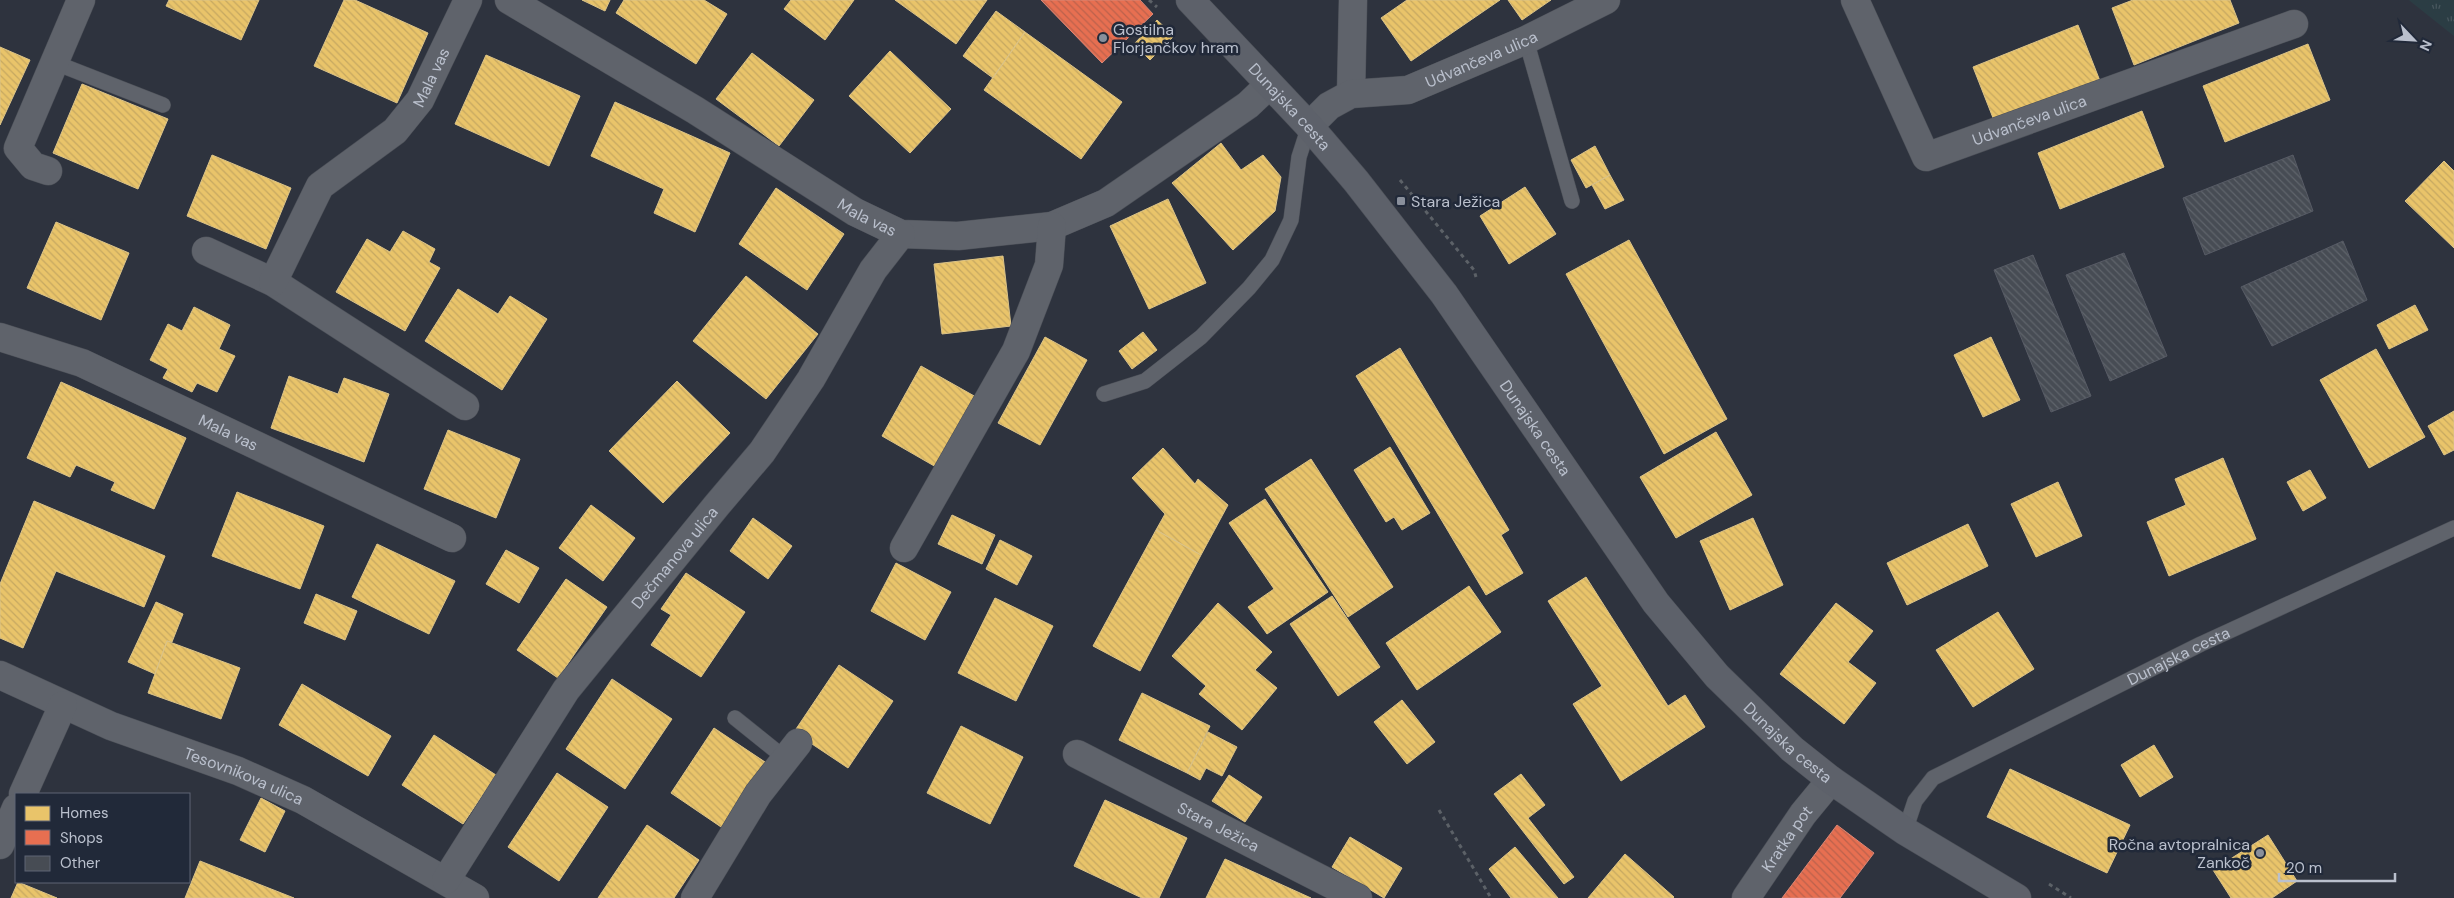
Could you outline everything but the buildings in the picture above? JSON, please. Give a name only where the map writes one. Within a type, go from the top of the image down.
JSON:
[{"type":"main road","name":"Dunajska cesta","points":[[1190,0],[1310,126],[1356,181],[1444,294],[1656,603],[1717,676],[1792,749],[1831,780],[1905,831],[2018,898]]},
{"type":"street","points":[[48,171],[33,166],[18,148],[81,0]]},
{"type":"street","name":"Mala vas","points":[[273,282],[320,186],[395,131],[420,100],[468,0]]},
{"type":"street","name":"Mala vas","points":[[509,0],[695,110],[855,212],[901,234],[958,236],[1052,226],[1106,203],[1248,105],[1269,85]]},
{"type":"street","points":[[1351,94],[1353,0]]},
{"type":"street","name":"Udvančeva ulica","points":[[1310,126],[1329,106],[1351,94],[1408,90],[1526,40],[1606,0]]},
{"type":"street","name":"Udvančeva ulica","points":[[1855,0],[1926,157],[2294,24]]},
{"type":"street","points":[[904,548],[1016,351],[1049,265],[1052,226]]},
{"type":"street","name":"Dečmanova ulica","points":[[446,880],[566,690],[717,504],[762,452],[811,379],[873,270],[901,234]]},
{"type":"street","points":[[206,251],[273,282],[465,406]]},
{"type":"street","name":"Mala vas","points":[[0,337],[82,363],[452,538]]},
{"type":"street","name":"Tesovnikova ulica","points":[[0,675],[111,726],[238,771],[303,800],[475,898]]},
{"type":"street","points":[[23,793],[63,705]]},
{"type":"street","points":[[694,898],[758,794],[792,751]]},
{"type":"street","name":"Stara Ježica","points":[[1078,754],[1358,898]]},
{"type":"street","name":"Kratka pot","points":[[1746,898],[1803,814],[1831,780]]},
{"type":"street","points":[[0,845],[15,810]]},
{"type":"lane","points":[[1526,40],[1572,201]]},
{"type":"lane","points":[[53,62],[163,105]]},
{"type":"lane","points":[[1104,394],[1145,382],[1187,348],[1249,288],[1272,260],[1290,220],[1299,157],[1310,126]]},
{"type":"lane","name":"Dunajska cesta","points":[[1905,831],[1915,801],[1933,778],[2201,644],[2454,528]]},
{"type":"lane","points":[[735,718],[792,751]]},
{"type":"path","points":[[1398,178],[1404,182],[1474,270],[1479,285]]},
{"type":"path","points":[[1439,810],[1490,898]]},
{"type":"path","points":[[2047,883],[2071,898]]},
{"type":"green space","points":[[2454,0],[2454,36],[2410,1]]},
{"type":"place","name":"Gostilna Florjančkov hram","points":[[1103,38]]},
{"type":"place","name":"Stara Ježica","points":[[1401,201]]},
{"type":"place","name":"Ročna avtopralnica Zankoč","points":[[2260,853]]}]
